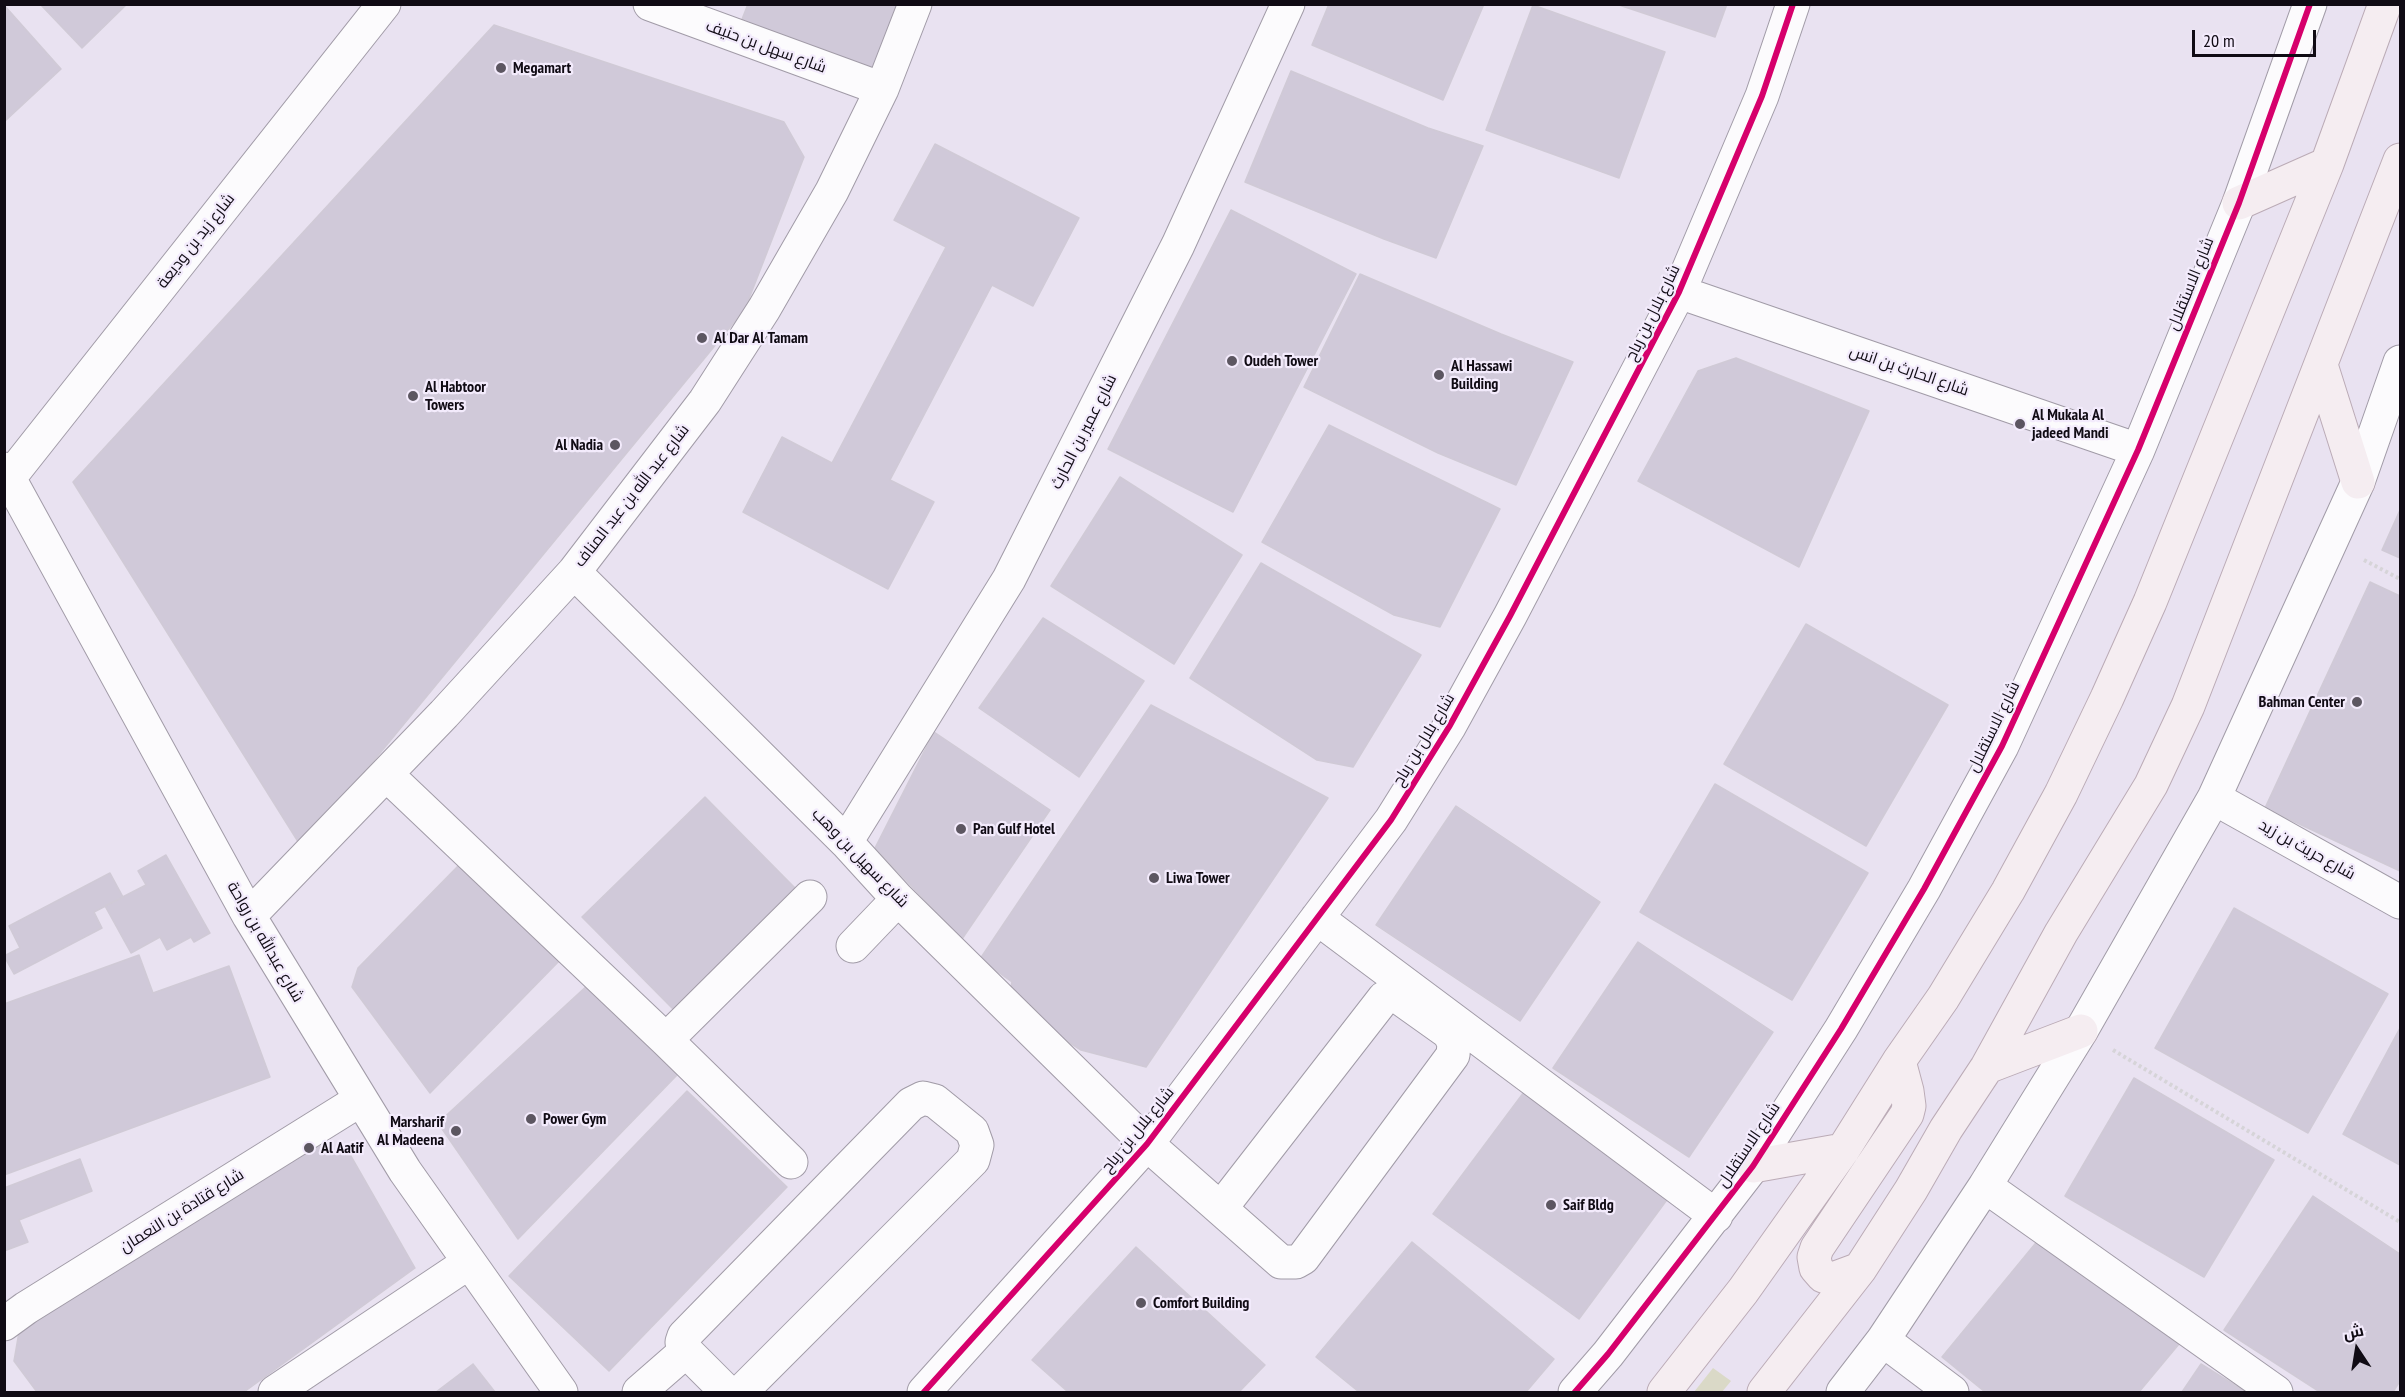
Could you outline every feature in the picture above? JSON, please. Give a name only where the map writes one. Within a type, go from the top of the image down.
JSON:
[{"type":"main road","points":[[1664,1392],[1743,1291],[1843,1150],[1899,1060],[1943,998],[2008,891],[2061,794],[2150,602],[2327,164],[2385,4]]},
{"type":"main road","points":[[1764,1392],[1860,1269],[1987,1066],[2061,933],[2151,785],[2188,706],[2400,160]]},
{"type":"main road","points":[[2239,203],[2327,164]]},
{"type":"main road","points":[[2321,365],[2358,482]]},
{"type":"main road","points":[[1987,1066],[2081,1031]]},
{"type":"main road","points":[[1860,1269],[1833,1279],[1823,1276],[1816,1268],[1814,1257],[1817,1248],[1906,1114],[1909,1106],[1908,1091],[1899,1060]]},
{"type":"main road","points":[[1753,1166],[1843,1150]]},
{"type":"street","name":"شارع زيد بن وديعة","points":[[7,473],[384,4]]},
{"type":"street","name":"شارع سهل بن حنيف","points":[[650,4],[882,89]]},
{"type":"street","name":"شارع عبد الله بن عبد المناف","points":[[249,916],[506,649],[574,572],[705,401],[764,309],[832,191],[882,89],[915,4]]},
{"type":"street","name":"شارع عمير بن الحارث","points":[[846,842],[1009,579],[1178,245],[1288,4]]},
{"type":"street","name":"شارع بلال بن رباح","points":[[924,1392],[1147,1144],[1390,819],[1449,727],[1554,534],[1679,292],[1762,96],[1793,4]]},
{"type":"street","name":"شارع الاستقلال","points":[[1575,1392],[1608,1354],[1753,1166],[1841,1029],[1924,889],[2002,746],[2138,450],[2239,203],[2310,4]]},
{"type":"street","name":"شارع الحارث بن انس","points":[[1679,292],[2138,450]]},
{"type":"street","points":[[1843,1392],[1883,1340],[1984,1186],[2081,1031],[2214,798],[2358,482],[2400,362]]},
{"type":"street","name":"شارع عبدالله بن رواحة","points":[[7,473],[249,916],[405,1171],[561,1392]]},
{"type":"street","name":"شارع سهيل بن وهب","points":[[574,572],[846,842],[898,899],[1147,1144],[1281,1262],[1296,1262],[1303,1258],[1453,1055],[1454,1043],[1449,1033],[1404,1000],[1391,995],[1384,998],[1221,1208]]},
{"type":"street","points":[[386,774],[666,1040],[790,1162]]},
{"type":"street","name":"شارع حريث بن زيد","points":[[2214,798],[2400,902]]},
{"type":"street","points":[[666,1040],[810,897]]},
{"type":"street","points":[[853,946],[898,899]]},
{"type":"street","points":[[1317,918],[1716,1216]]},
{"type":"street","points":[[727,1392],[686,1351],[682,1342],[684,1336],[911,1104],[923,1098],[935,1101],[972,1131],[977,1145],[973,1160],[741,1392]]},
{"type":"street","name":"شارع قتادة بن النعمان","points":[[4,1324],[26,1308],[360,1100]]},
{"type":"street","points":[[1984,1186],[2276,1392]]},
{"type":"street","points":[[275,1392],[468,1263]]},
{"type":"street","points":[[1883,1340],[1952,1392]]},
{"type":"street","points":[[639,1392],[686,1351]]},
{"type":"path","points":[[2081,1031],[2400,1221]]},
{"type":"green space","points":[[1713,1368],[1731,1381],[1722,1392],[1694,1392]]},
{"type":"building","points":[[40,4],[127,4],[82,48]]},
{"type":"building","points":[[748,4],[901,4],[872,78],[739,27]]},
{"type":"building","points":[[1329,4],[1484,4],[1443,100],[1312,45]]},
{"type":"building","points":[[1616,4],[1727,4],[1715,37]]},
{"type":"building","points":[[4,5],[61,69],[4,122]]},
{"type":"building","points":[[1533,5],[1665,52],[1619,178],[1486,130]]},
{"type":"building","name":"Al Habtoor Towers","points":[[494,25],[784,122],[804,157],[745,309],[302,848],[73,482]]},
{"type":"building","points":[[1291,71],[1428,128],[1483,146],[1436,258],[1245,182]]},
{"type":"building","points":[[935,144],[1079,218],[1033,306],[992,285],[890,480],[934,502],[888,589],[743,512],[782,437],[832,463],[946,247],[894,220]]},
{"type":"building","name":"Oudeh Tower","points":[[1231,210],[1356,274],[1233,512],[1108,449]]},
{"type":"building","name":"Al Hassawi Building","points":[[1360,274],[1573,362],[1516,485],[1438,453],[1304,387]]},
{"type":"building","points":[[1736,358],[1869,411],[1799,567],[1638,481],[1698,371]]},
{"type":"building","points":[[1329,425],[1500,509],[1440,627],[1394,615],[1262,542]]},
{"type":"building","points":[[1120,477],[1242,555],[1174,664],[1051,586]]},
{"type":"building","points":[[2400,510],[2400,558],[2382,550]]},
{"type":"building","points":[[1261,563],[1421,655],[1353,767],[1317,760],[1190,678]]},
{"type":"building","name":"Bahman Center","points":[[2370,582],[2400,596],[2400,871],[2265,808]]},
{"type":"building","points":[[1043,618],[1144,681],[1079,777],[979,708]]},
{"type":"building","points":[[1806,624],[1948,705],[1866,846],[1724,764]]},
{"type":"building","name":"Liwa Tower","points":[[1151,705],[1328,798],[1146,1067],[1081,1050],[1034,1020],[1036,1009],[1010,993],[1012,982],[980,959]]},
{"type":"building","name":"Pan Gulf Hotel","points":[[934,732],[1050,810],[962,939],[875,848]]},
{"type":"building","points":[[1715,784],[1868,873],[1792,1000],[1640,912]]},
{"type":"building","points":[[705,797],[796,889],[673,1009],[582,917]]},
{"type":"building","points":[[1456,806],[1600,902],[1520,1021],[1376,925]]},
{"type":"building","points":[[166,855],[210,933],[194,942],[191,937],[167,950],[160,937],[131,953],[105,906],[146,885],[138,871]]},
{"type":"building","points":[[460,864],[563,957],[430,1093],[352,987],[358,968]]},
{"type":"building","points":[[110,873],[123,897],[94,912],[102,928],[14,974],[4,956],[20,948],[9,926]]},
{"type":"building","points":[[2234,908],[2388,994],[2308,1133],[2155,1048]]},
{"type":"building","points":[[1638,942],[1773,1032],[1689,1157],[1553,1068]]},
{"type":"building","points":[[139,955],[153,993],[229,966],[270,1077],[4,1175],[4,1004]]},
{"type":"building","points":[[590,983],[678,1074],[518,1239],[438,1123]]},
{"type":"building","points":[[2400,1028],[2400,1165],[2343,1134]]},
{"type":"building","points":[[2134,1078],[2274,1160],[2204,1277],[2065,1196]]},
{"type":"building","points":[[687,1091],[787,1187],[609,1371],[509,1276]]},
{"type":"building","name":"Saif Bldg","points":[[1524,1092],[1669,1197],[1579,1319],[1433,1214]]},
{"type":"building","points":[[311,1143],[351,1156],[415,1268],[244,1392],[37,1392],[14,1361],[22,1315]]},
{"type":"building","points":[[80,1159],[92,1191],[19,1220],[28,1242],[4,1251],[4,1188]]},
{"type":"building","points":[[2313,1196],[2400,1254],[2400,1381],[2393,1392],[2320,1392],[2224,1330]]},
{"type":"building","points":[[2044,1233],[2179,1344],[2139,1392],[1985,1392],[1942,1357]]},
{"type":"building","points":[[1412,1242],[1554,1359],[1526,1392],[1359,1392],[1316,1357]]},
{"type":"building","name":"Comfort Building","points":[[1136,1247],[1265,1365],[1239,1392],[1068,1392],[1032,1360]]},
{"type":"building","points":[[473,1364],[495,1392],[436,1392]]},
{"type":"building","points":[[2201,1364],[2246,1392],[2182,1392]]},
{"type":"cycle path","points":[[924,1392],[1147,1144],[1391,820],[1449,727],[1510,616],[1679,292],[1762,96],[1793,4]]},
{"type":"cycle path","points":[[1575,1392],[1608,1354],[1753,1166],[1841,1029],[1924,889],[2002,746],[2138,450],[2239,203],[2310,4]]},
{"type":"place","name":"Megamart","points":[[501,68]]},
{"type":"place","name":"Al Dar Al Tamam","points":[[702,338]]},
{"type":"place","name":"Oudeh Tower","points":[[1232,361]]},
{"type":"place","name":"Al Hassawi Building","points":[[1439,375]]},
{"type":"place","name":"Al Habtoor Towers","points":[[413,396]]},
{"type":"place","name":"Al Mukala Al jadeed Mandi","points":[[2020,424]]},
{"type":"place","name":"Al Nadia","points":[[615,445]]},
{"type":"place","name":"Bahman Center","points":[[2357,702]]},
{"type":"place","name":"Pan Gulf Hotel","points":[[961,829]]},
{"type":"place","name":"Liwa Tower","points":[[1154,878]]},
{"type":"place","name":"Power Gym","points":[[531,1119]]},
{"type":"place","name":"Marsharif Al Madeena","points":[[456,1131]]},
{"type":"place","name":"Al Aatif","points":[[309,1148]]},
{"type":"place","name":"Saif Bldg","points":[[1551,1205]]},
{"type":"place","name":"Comfort Building","points":[[1141,1303]]}]
